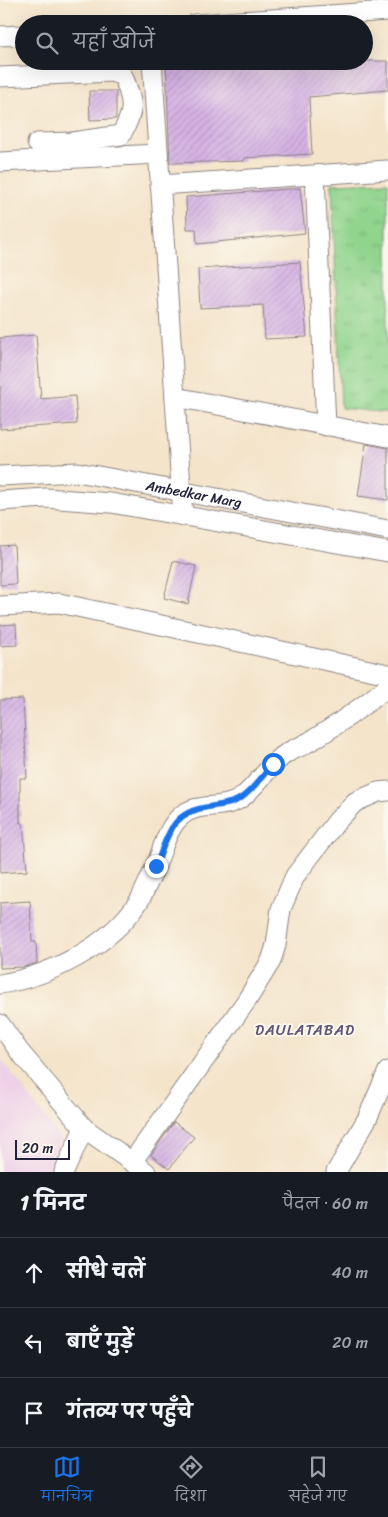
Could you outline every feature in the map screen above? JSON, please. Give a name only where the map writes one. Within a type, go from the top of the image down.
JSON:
[{"type":"street","points":[[329,15],[388,11]]},
{"type":"street","points":[[0,36],[15,35]]},
{"type":"street","points":[[0,77],[47,70]]},
{"type":"street","points":[[37,143],[72,142],[121,135],[132,115],[130,94],[123,76],[112,72],[86,70]]},
{"type":"street","points":[[153,70],[183,516]]},
{"type":"street","points":[[0,162],[158,154]]},
{"type":"street","points":[[160,185],[388,170]]},
{"type":"street","points":[[316,175],[326,426]]},
{"type":"street","points":[[175,397],[388,437]]},
{"type":"street","name":"Ambedkar Marg","points":[[0,476],[77,472],[388,530]]},
{"type":"street","name":"Ambedkar Marg","points":[[0,501],[46,498],[111,503],[388,552]]},
{"type":"street","points":[[0,606],[60,603],[388,674]]},
{"type":"street","points":[[0,984],[26,980],[54,970],[87,951],[118,925],[139,901],[169,834],[179,817],[190,810],[225,805],[241,798],[287,752],[306,744],[388,687]]},
{"type":"street","points":[[0,1024],[19,1051],[84,1128],[139,1167],[271,961],[281,909],[295,876],[337,821],[355,802],[378,792],[388,790]]},
{"type":"street","points":[[336,1172],[367,1119],[388,1071]]},
{"type":"street","points":[[64,1172],[84,1128]]},
{"type":"shaded area","points":[[0,1058],[62,1140],[48,1172],[0,1172]]},
{"type":"green space","points":[[388,182],[388,413],[341,408],[332,184]]},
{"type":"building","points":[[373,61],[388,61],[388,90],[309,97],[312,154],[244,158],[244,161],[170,163],[166,70],[373,70]]},
{"type":"building","points":[[89,91],[116,91],[116,119],[90,120]]},
{"type":"building","points":[[300,188],[305,233],[197,244],[196,229],[187,229],[186,197]]},
{"type":"building","points":[[300,262],[307,337],[265,339],[263,305],[200,308],[198,269]]},
{"type":"building","points":[[36,335],[41,399],[75,396],[77,424],[0,429],[0,338]]},
{"type":"building","points":[[366,444],[388,448],[388,500],[358,496]]},
{"type":"building","points":[[14,545],[16,584],[0,585],[0,546]]},
{"type":"building","points":[[173,561],[196,566],[188,604],[164,598]]},
{"type":"building","points":[[16,624],[17,645],[0,646],[0,625]]},
{"type":"building","points":[[23,699],[27,778],[20,778],[20,823],[23,823],[27,871],[0,873],[0,700]]},
{"type":"building","points":[[30,901],[32,942],[36,942],[37,963],[24,967],[0,968],[0,903]]},
{"type":"building","points":[[174,1122],[194,1137],[169,1169],[151,1155]]},
{"type":"district","name":"DAULATABAD","points":[[305,1030]]},
{"type":"route","points":[[156,866],[169,834],[179,817],[190,810],[225,805],[241,798],[273,764]]}]
